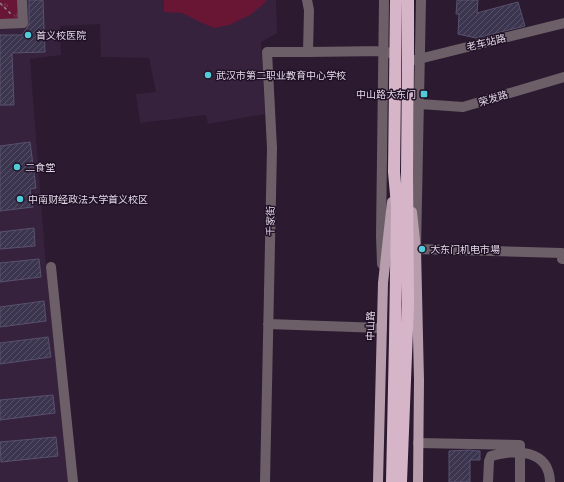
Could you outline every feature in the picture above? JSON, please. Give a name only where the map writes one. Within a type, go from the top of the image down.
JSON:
[{"type":"highway","name":"中山路","points":[[392,482],[396,206],[389,53],[396,0]]},
{"type":"highway","points":[[401,482],[408,304],[407,172],[414,60],[408,0]]},
{"type":"main road","name":"中山路","points":[[378,482],[383,283],[394,172]]},
{"type":"main road","points":[[407,172],[416,249],[419,380],[418,482]]},
{"type":"street","points":[[0,24],[23,23],[22,0]]},
{"type":"street","points":[[307,0],[308,52],[389,53]]},
{"type":"street","points":[[383,283],[381,236],[389,53],[384,0]]},
{"type":"street","points":[[421,0],[414,60],[420,104],[416,249],[562,253],[562,258],[564,258]]},
{"type":"street","name":"老车站路","points":[[414,60],[564,23]]},
{"type":"street","name":"千家街","points":[[264,482],[272,148],[267,52],[308,52]]},
{"type":"street","name":"荣发路","points":[[420,104],[463,107],[564,77]]},
{"type":"street","points":[[51,267],[73,482]]},
{"type":"street","points":[[268,324],[382,328]]},
{"type":"street","points":[[418,443],[520,445],[520,482]]},
{"type":"street","points":[[488,482],[489,461],[491,456],[508,452],[530,459],[537,464],[542,473],[543,482]]},
{"type":"street","points":[[494,482],[496,461],[526,453],[537,457],[542,461],[549,471],[550,482]]},
{"type":"path","points":[[0,3],[20,23]]},
{"type":"shaded area","points":[[0,0],[276,0],[277,33],[261,42],[265,114],[208,124],[206,115],[140,123],[136,94],[156,92],[149,58],[101,57],[100,24],[60,26],[61,55],[30,59],[47,279],[69,482],[0,482]]},
{"type":"green space","points":[[0,0],[18,0],[19,21],[0,22]]},
{"type":"green space","points":[[164,0],[266,0],[266,2],[250,15],[229,25],[214,28],[182,13],[164,12]]},
{"type":"building","points":[[29,0],[43,0],[45,52],[12,53],[14,105],[0,105],[0,35],[22,35],[29,23]]},
{"type":"building","points":[[457,0],[478,0],[477,13],[518,2],[525,26],[476,38],[458,34],[459,14],[456,14]]},
{"type":"building","name":"二食堂","points":[[30,142],[36,188],[30,189],[33,207],[0,211],[0,146]]},
{"type":"building","points":[[34,228],[35,246],[0,249],[0,232]]},
{"type":"building","points":[[39,259],[41,277],[0,282],[0,263]]},
{"type":"building","points":[[44,301],[46,321],[0,327],[0,307]]},
{"type":"building","points":[[48,337],[51,357],[0,364],[0,343]]},
{"type":"building","points":[[53,395],[55,413],[0,420],[0,400]]},
{"type":"building","points":[[56,437],[58,456],[1,462],[0,442]]},
{"type":"building","points":[[449,451],[480,451],[480,460],[470,460],[470,482],[449,482]]},
{"type":"place","name":"首义校医院","points":[[28,35]]},
{"type":"place","name":"武汉市第二职业教育中心学校","points":[[208,75]]},
{"type":"place","name":"中山路大东门","points":[[424,94]]},
{"type":"place","name":"二食堂","points":[[17,167]]},
{"type":"place","name":"中南财经政法大学首义校区","points":[[20,199]]},
{"type":"place","name":"大东门机电市場","points":[[422,249]]}]
